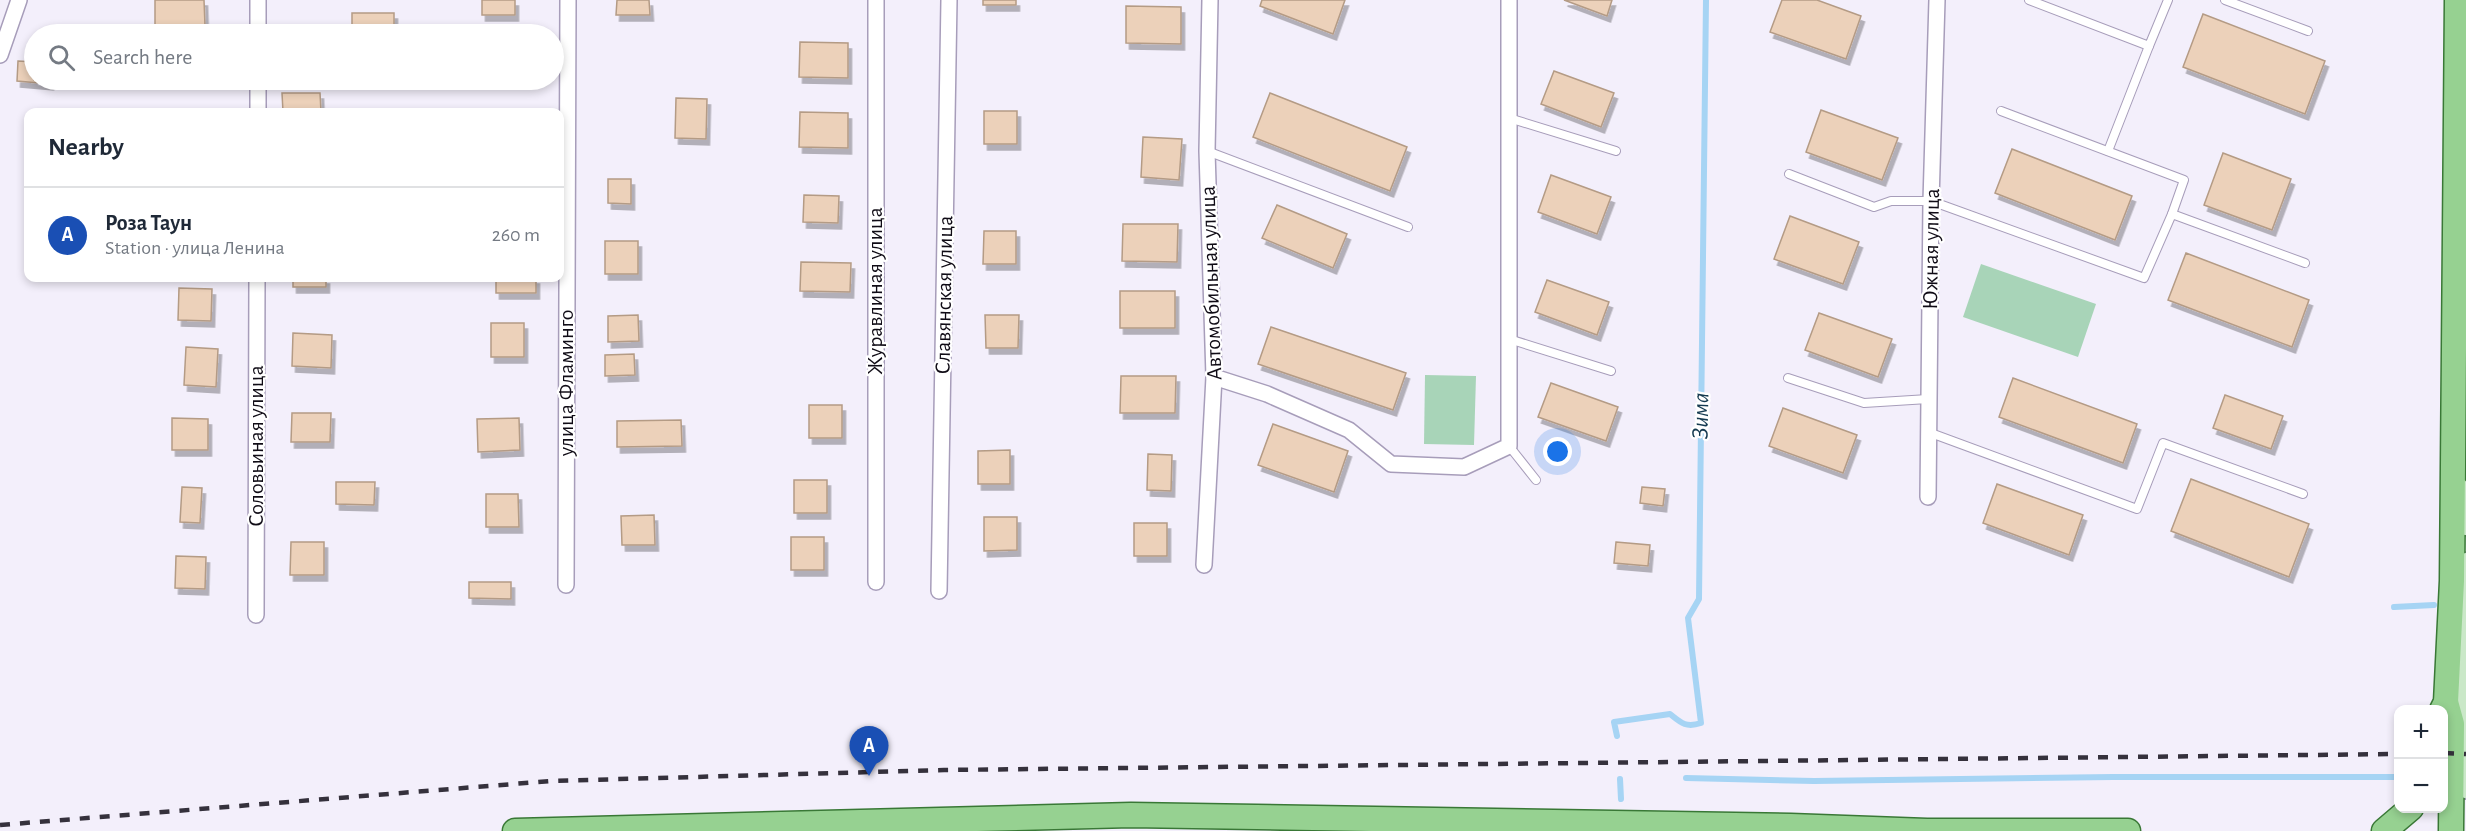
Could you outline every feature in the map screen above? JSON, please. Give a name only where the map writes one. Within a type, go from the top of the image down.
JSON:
[{"type":"main road","points":[[2444,705],[2452,596],[2457,0]]},
{"type":"main road","points":[[2453,468],[2466,524]]},
{"type":"main road","points":[[2466,564],[2461,763],[2462,781],[2466,787]]},
{"type":"main road","points":[[2448,715],[2452,724],[2451,831]]},
{"type":"main road","points":[[2384,831],[2405,813]]},
{"type":"main road","points":[[515,831],[1129,819],[1927,831],[2128,831]]},
{"type":"street","points":[[0,55],[19,0]]},
{"type":"street","points":[[258,0],[258,24]]},
{"type":"street","name":"улица Фламинго","points":[[566,585],[568,0]]},
{"type":"street","name":"Журавлиная улица","points":[[876,0],[876,582]]},
{"type":"street","name":"Славянская улица","points":[[939,591],[949,0]]},
{"type":"street","name":"Автомобильная улица","points":[[1204,565],[1214,377],[1207,151],[1210,0]]},
{"type":"street","points":[[1214,377],[1267,394],[1348,430],[1391,464],[1464,467],[1509,446],[1509,0]]},
{"type":"street","name":"Южная улица","points":[[1928,497],[1931,201],[1937,0]]},
{"type":"street","points":[[258,90],[258,108]]},
{"type":"street","name":"Соловьиная улица","points":[[256,615],[257,282]]},
{"type":"lane","points":[[2029,0],[2149,46]]},
{"type":"lane","points":[[2108,151],[2168,0]]},
{"type":"lane","points":[[2225,0],[2308,31]]},
{"type":"lane","points":[[1789,174],[1874,207],[1891,201],[1931,201],[2144,278],[2184,180],[2001,111]]},
{"type":"lane","points":[[1509,118],[1616,151]]},
{"type":"lane","points":[[1207,151],[1408,227]]},
{"type":"lane","points":[[2172,214],[2305,263]]},
{"type":"lane","points":[[1509,339],[1611,371]]},
{"type":"lane","points":[[1788,378],[1864,403],[1928,399]]},
{"type":"lane","points":[[1928,432],[2137,508],[2163,443],[2302,494]]},
{"type":"lane","points":[[1509,446],[1536,480]]},
{"type":"green space","points":[[1981,264],[2096,304],[2078,357],[1963,317]]},
{"type":"green space","points":[[1425,375],[1476,376],[1474,445],[1424,444]]},
{"type":"building","points":[[155,0],[204,0],[205,24],[155,24]]},
{"type":"building","points":[[482,0],[515,0],[515,15],[482,15]]},
{"type":"building","points":[[617,0],[649,0],[650,15],[616,15]]},
{"type":"building","points":[[983,0],[1016,0],[1016,5],[983,5]]},
{"type":"building","points":[[1262,0],[1345,0],[1333,34],[1260,6]]},
{"type":"building","points":[[1564,0],[1612,0],[1607,16]]},
{"type":"building","points":[[1782,0],[1817,0],[1861,16],[1846,59],[1770,32]]},
{"type":"building","points":[[1126,6],[1181,7],[1181,44],[1126,43]]},
{"type":"building","points":[[352,13],[394,13],[394,24],[352,24]]},
{"type":"building","points":[[2203,14],[2325,61],[2305,114],[2183,67]]},
{"type":"building","points":[[800,42],[848,43],[848,78],[799,77]]},
{"type":"building","points":[[18,61],[24,61],[24,82],[17,81]]},
{"type":"building","points":[[1554,71],[1614,93],[1601,127],[1541,104]]},
{"type":"building","points":[[282,93],[320,93],[321,108],[283,108]]},
{"type":"building","points":[[1270,93],[1407,147],[1390,191],[1253,137]]},
{"type":"building","points":[[676,98],[707,99],[706,139],[675,138]]},
{"type":"building","points":[[1821,110],[1898,138],[1882,180],[1806,152]]},
{"type":"building","points":[[984,111],[1017,111],[1017,144],[984,144]]},
{"type":"building","points":[[800,112],[848,113],[848,148],[799,147]]},
{"type":"building","points":[[1143,137],[1182,139],[1179,180],[1141,177]]},
{"type":"building","points":[[2012,149],[2132,196],[2115,240],[1995,193]]},
{"type":"building","points":[[2223,153],[2291,179],[2272,230],[2204,205]]},
{"type":"building","points":[[1551,175],[1611,197],[1597,234],[1538,212]]},
{"type":"building","points":[[608,179],[631,179],[631,204],[608,203]]},
{"type":"building","points":[[804,195],[839,196],[838,223],[803,222]]},
{"type":"building","points":[[1277,205],[1347,234],[1333,268],[1262,238]]},
{"type":"building","points":[[1790,216],[1859,242],[1843,284],[1774,259]]},
{"type":"building","points":[[1123,224],[1178,224],[1177,262],[1122,261]]},
{"type":"building","points":[[984,231],[1016,231],[1016,264],[983,264]]},
{"type":"building","points":[[605,241],[638,241],[638,274],[605,274]]},
{"type":"building","points":[[2186,253],[2309,300],[2292,347],[2168,300]]},
{"type":"building","points":[[801,262],[851,263],[850,292],[800,291]]},
{"type":"building","points":[[1547,280],[1609,302],[1597,335],[1535,312]]},
{"type":"building","points":[[293,282],[326,282],[326,287],[293,287]]},
{"type":"building","points":[[496,282],[536,282],[536,293],[496,293]]},
{"type":"building","points":[[179,288],[212,289],[211,321],[178,320]]},
{"type":"building","points":[[1120,291],[1175,291],[1175,328],[1120,328]]},
{"type":"building","points":[[1819,313],[1892,339],[1878,377],[1805,350]]},
{"type":"building","points":[[638,315],[639,341],[608,342],[608,316]]},
{"type":"building","points":[[985,315],[1019,315],[1018,348],[986,348]]},
{"type":"building","points":[[491,323],[524,323],[524,357],[491,357]]},
{"type":"building","points":[[1271,327],[1406,373],[1393,410],[1258,364]]},
{"type":"building","points":[[293,333],[332,335],[331,368],[292,366]]},
{"type":"building","points":[[186,347],[218,349],[216,387],[184,385]]},
{"type":"building","points":[[634,354],[635,375],[605,376],[605,355]]},
{"type":"building","points":[[1121,376],[1176,376],[1175,413],[1120,413]]},
{"type":"building","points":[[2013,378],[2137,424],[2123,463],[1999,417]]},
{"type":"building","points":[[1551,383],[1618,407],[1606,441],[1538,417]]},
{"type":"building","points":[[2225,395],[2283,416],[2271,449],[2213,428]]},
{"type":"building","points":[[809,405],[842,405],[842,438],[809,438]]},
{"type":"building","points":[[1783,408],[1857,435],[1843,473],[1769,446]]},
{"type":"building","points":[[292,413],[331,413],[330,442],[291,442]]},
{"type":"building","points":[[172,418],[208,419],[208,450],[172,450]]},
{"type":"building","points":[[519,418],[520,450],[478,452],[477,419]]},
{"type":"building","points":[[681,420],[682,446],[617,447],[617,421]]},
{"type":"building","points":[[1273,424],[1348,451],[1334,492],[1258,465]]},
{"type":"building","points":[[1010,450],[1010,484],[978,484],[978,451]]},
{"type":"building","points":[[1148,454],[1172,455],[1171,491],[1147,490]]},
{"type":"building","points":[[2191,479],[2309,524],[2289,577],[2171,531]]},
{"type":"building","points":[[794,480],[827,480],[827,513],[794,513]]},
{"type":"building","points":[[336,482],[375,482],[374,505],[336,504]]},
{"type":"building","points":[[1997,484],[2083,515],[2069,555],[1983,523]]},
{"type":"building","points":[[182,487],[202,488],[200,523],[180,522]]},
{"type":"building","points":[[1642,487],[1665,489],[1663,506],[1640,503]]},
{"type":"building","points":[[486,494],[518,494],[519,527],[486,527]]},
{"type":"building","points":[[654,515],[655,545],[622,545],[621,516]]},
{"type":"building","points":[[984,517],[1017,517],[1017,550],[984,551]]},
{"type":"building","points":[[1134,523],[1167,523],[1167,556],[1134,556]]},
{"type":"building","points":[[791,537],[824,537],[824,570],[791,570]]},
{"type":"building","points":[[291,542],[324,542],[324,575],[290,575]]},
{"type":"building","points":[[1616,542],[1650,545],[1648,566],[1614,563]]},
{"type":"building","points":[[176,556],[206,557],[205,589],[175,588]]},
{"type":"building","points":[[469,582],[511,582],[511,599],[469,598]]},
{"type":"waterway","name":"Зима","points":[[1617,736],[1614,722],[1670,714],[1684,724],[1701,723],[1688,618],[1699,599],[1706,0]]},
{"type":"waterway","points":[[2394,607],[2434,605]]},
{"type":"waterway","points":[[1686,778],[1814,781],[2113,777],[2394,777]]},
{"type":"waterway","name":"Зима","points":[[1620,779],[1621,799]]},
{"type":"railway","points":[[2448,753],[2466,754]]},
{"type":"railway","points":[[0,825],[551,781],[944,770],[2394,754]]},
{"type":"place","name":"Роза Таун","points":[[869,776]]}]
